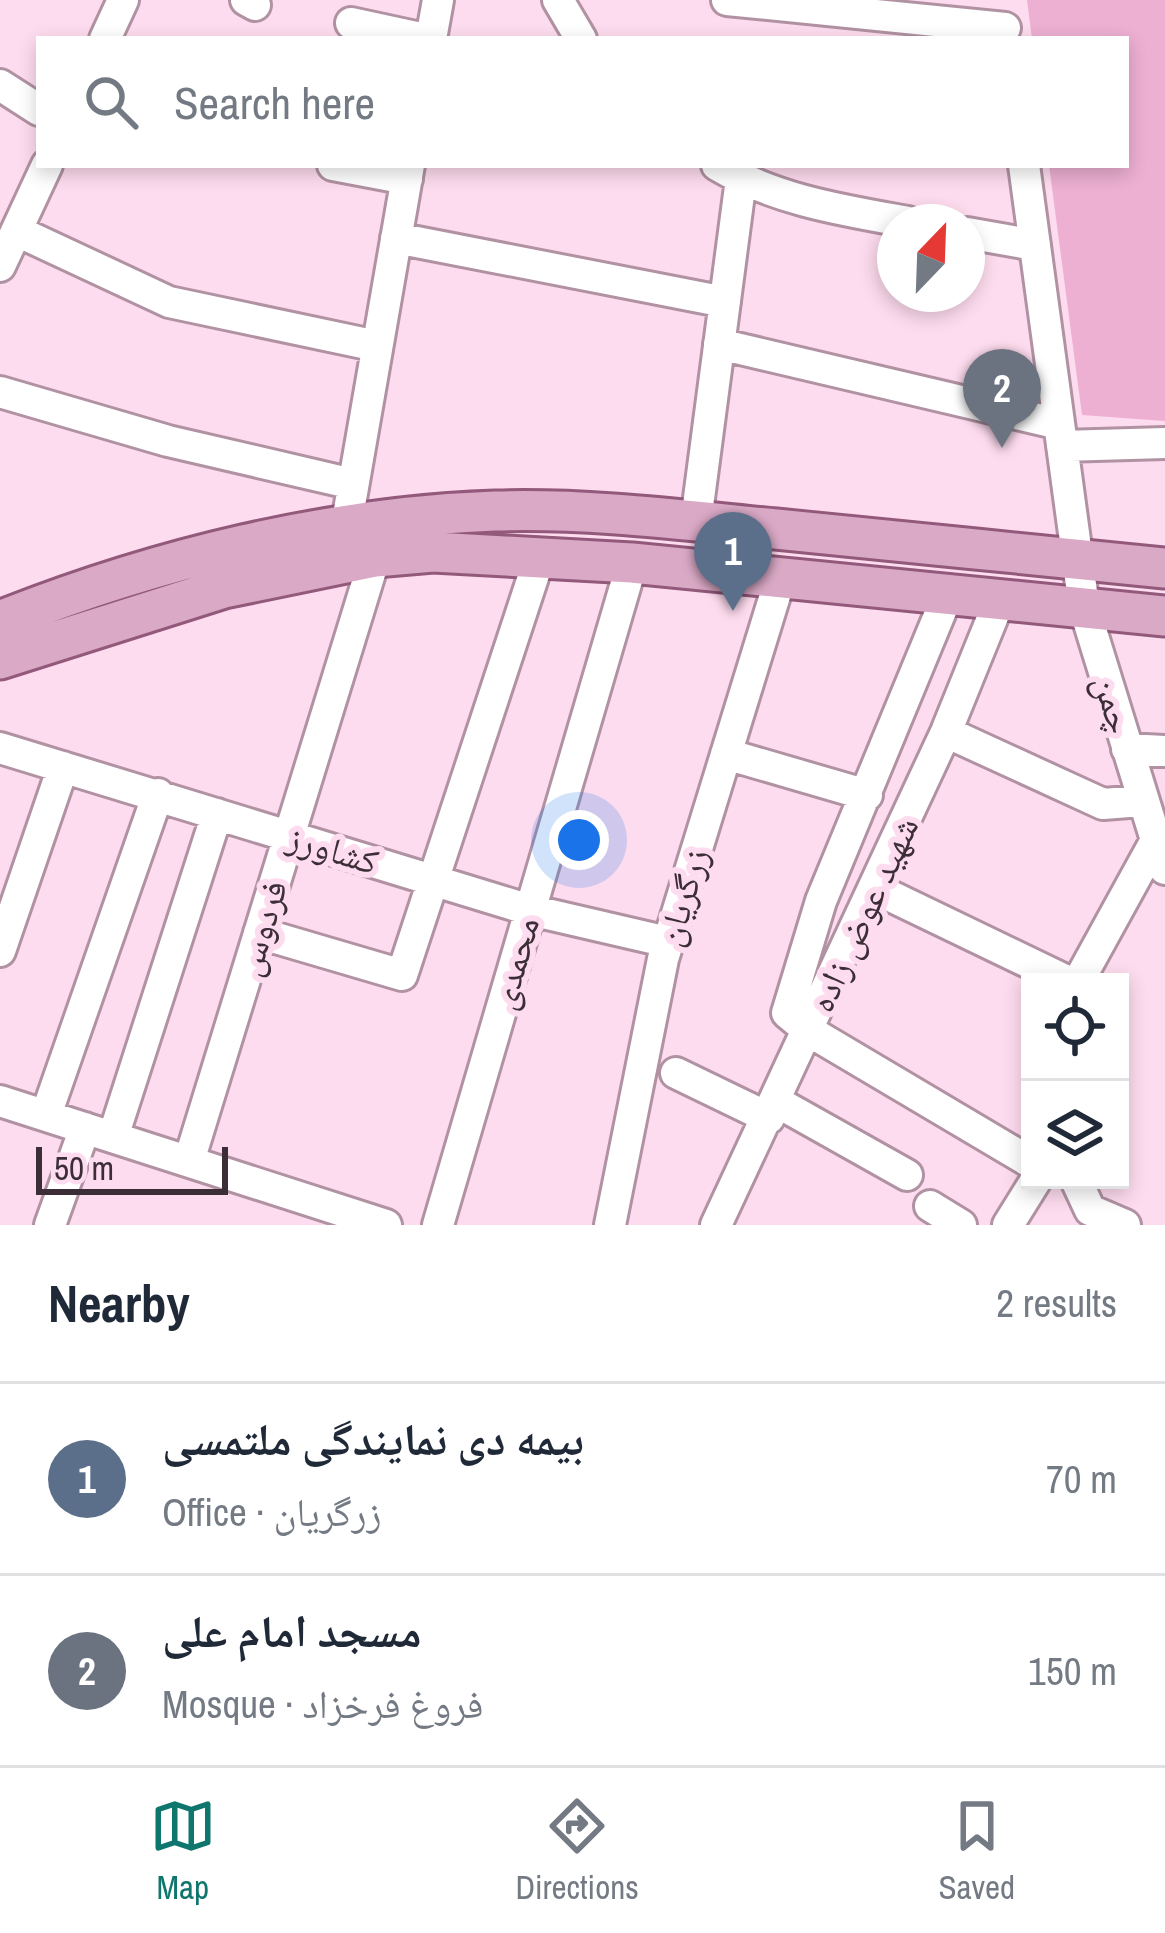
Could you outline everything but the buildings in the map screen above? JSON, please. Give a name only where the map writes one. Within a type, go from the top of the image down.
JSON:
[{"type":"main road","points":[[0,659],[162,605],[497,511],[696,521],[1165,568]]},
{"type":"main road","points":[[0,621],[138,573],[354,549],[632,563],[1165,616]]},
{"type":"street","points":[[106,36],[123,0]]},
{"type":"street","points":[[429,36],[438,0]]},
{"type":"street","points":[[558,0],[579,36]]},
{"type":"street","points":[[727,0],[1004,22]]},
{"type":"street","points":[[351,23],[414,36]]},
{"type":"street","points":[[0,85],[36,108]]},
{"type":"street","points":[[0,266],[46,168]]},
{"type":"street","points":[[365,168],[408,172]]},
{"type":"street","name":"چمن","points":[[1024,168],[1084,607],[1160,856]]},
{"type":"street","name":"فردوس","points":[[188,1161],[290,836],[354,549],[353,484],[408,172]]},
{"type":"street","points":[[696,521],[725,302],[729,172],[808,204],[877,216]]},
{"type":"street","points":[[17,231],[170,302],[377,346]]},
{"type":"street","points":[[985,236],[1035,245]]},
{"type":"street","points":[[396,238],[725,302]]},
{"type":"street","points":[[719,344],[1060,435],[1165,443]]},
{"type":"street","points":[[0,392],[168,441],[353,484]]},
{"type":"street","points":[[260,933],[402,975],[540,556]]},
{"type":"street","name":"محمدی","points":[[438,1225],[632,563]]},
{"type":"street","name":"زرگریان","points":[[610,1225],[668,942],[781,576]]},
{"type":"street","points":[[948,594],[821,901],[787,1013],[1021,1157]]},
{"type":"street","name":"شهید عوض زاده","points":[[716,1225],[946,732],[1000,599]]},
{"type":"street","points":[[946,732],[1102,804],[1142,800]]},
{"type":"street","name":"کشاورز","points":[[0,748],[530,910],[668,942]]},
{"type":"street","points":[[1127,748],[1165,752]]},
{"type":"street","points":[[726,754],[867,795]]},
{"type":"street","points":[[0,951],[64,767]]},
{"type":"street","points":[[46,1115],[158,794]]},
{"type":"street","points":[[50,1225],[99,1132],[217,814]]},
{"type":"street","points":[[1084,973],[1160,856]]},
{"type":"street","points":[[874,889],[1050,973]]},
{"type":"street","points":[[676,1072],[772,1110],[908,1175]]},
{"type":"street","points":[[0,1101],[386,1225]]},
{"type":"street","points":[[1008,1225],[1030,1189]]},
{"type":"street","points":[[1080,1189],[1090,1210],[1125,1225]]},
{"type":"street","points":[[930,1206],[961,1225]]},
{"type":"shaded area","points":[[1027,0],[1165,0],[1165,421],[1082,415],[1049,168],[1129,168],[1129,36],[1032,36]]},
{"type":"place","name":"مسجد امام علی","points":[[1002,448]]},
{"type":"place","name":"بیمه دی نمایندگی ملتمسی","points":[[733,611]]}]
